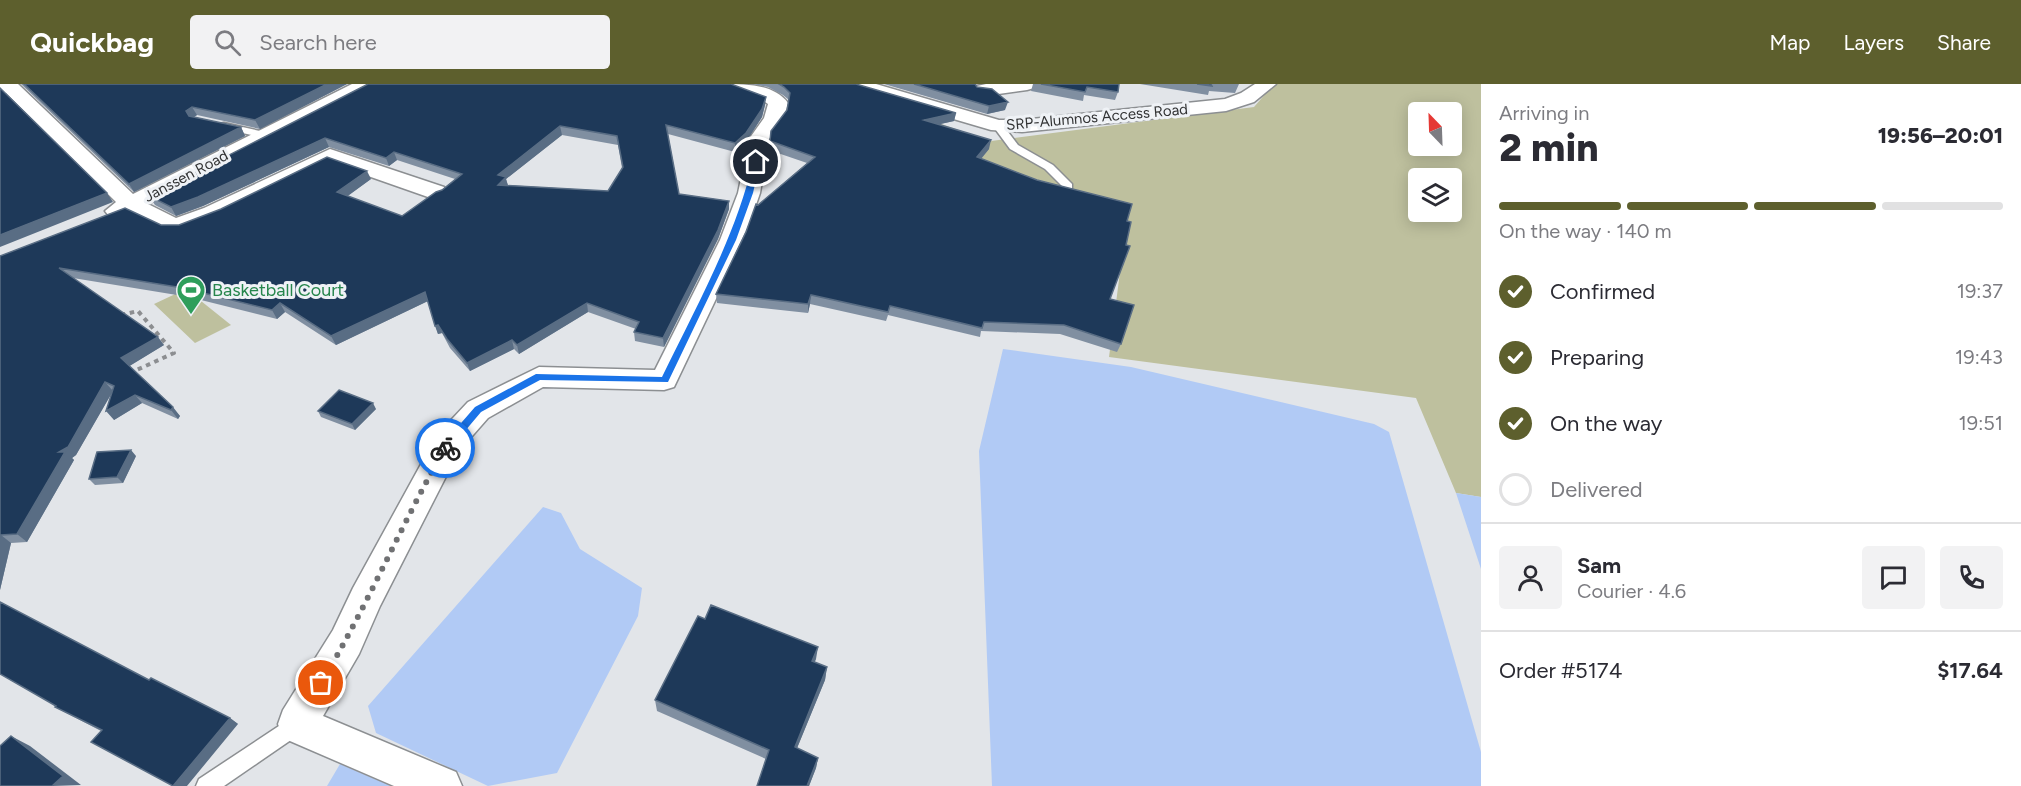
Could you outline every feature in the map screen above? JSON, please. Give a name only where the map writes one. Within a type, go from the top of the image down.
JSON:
[{"type":"street","name":"Janssen Road","points":[[100,218],[132,205],[367,84]]},
{"type":"street","points":[[442,786],[297,724],[346,642],[380,569],[448,443],[478,410],[539,377],[664,380],[732,240],[749,193],[759,139],[774,118],[778,104],[768,95],[733,84]]},
{"type":"street","name":"SRP-Alumnos Access Road","points":[[855,84],[998,126],[1045,124],[1226,105],[1243,101],[1258,93],[1266,84]]},
{"type":"street","points":[[984,90],[1027,84]]},
{"type":"street","points":[[0,89],[9,86],[132,205],[175,227],[186,225],[330,155],[436,192]]},
{"type":"lane","points":[[209,122],[265,135]]},
{"type":"lane","points":[[998,126],[1014,147],[1049,167],[1068,186]]},
{"type":"lane","points":[[206,786],[297,724]]},
{"type":"path","points":[[115,316],[138,311],[174,353],[120,378]]},
{"type":"green space","points":[[1274,84],[1481,84],[1481,497],[1456,493],[1416,398],[1109,357],[1128,210],[889,137],[909,113],[991,141],[1254,107]]},
{"type":"green space","name":"Basketball Court","points":[[186,289],[231,325],[195,343],[154,304]]},
{"type":"water","points":[[1003,349],[1131,367],[1374,424],[1389,432],[1481,752],[1481,786],[992,786],[979,451]]},
{"type":"water","points":[[1456,493],[1481,497],[1481,569]]},
{"type":"water","points":[[543,507],[561,513],[580,549],[642,588],[638,616],[557,773],[488,786],[376,733],[368,706]]},
{"type":"water","points":[[340,764],[391,786],[327,786]]},
{"type":"building","points":[[24,84],[327,84],[255,120],[192,107],[186,111],[189,116],[241,127],[129,184]]},
{"type":"building","points":[[368,84],[731,84],[766,97],[762,109],[746,133],[735,143],[666,125],[679,194],[729,201],[718,230],[663,338],[634,332],[639,322],[587,303],[517,345],[512,340],[467,363],[438,325],[435,326],[425,292],[331,336],[280,303],[272,310],[183,288],[59,268],[158,337],[121,358],[173,407],[171,410],[135,395],[106,411],[114,386],[105,382],[68,447],[59,452],[65,452],[17,534],[1,535],[0,538],[0,256],[125,208],[161,225],[179,225],[221,209],[327,157],[367,171],[337,192],[402,216],[462,174],[394,152],[386,158],[325,138],[198,197],[171,207],[149,196]],"holes":[[[560,126],[617,136],[623,167],[608,191],[498,185],[506,177],[498,175]]]},
{"type":"building","points":[[779,84],[856,84],[956,113],[924,120],[991,140],[977,157],[1037,180],[1132,204],[1127,221],[1131,222],[1126,245],[1130,246],[1110,299],[1134,305],[1121,344],[1064,325],[984,322],[982,328],[890,306],[888,312],[811,295],[808,304],[716,294],[746,232],[756,204],[758,205],[815,157],[770,141],[771,131],[787,110],[790,93]]},
{"type":"building","points":[[914,84],[975,84],[977,87],[992,89],[1008,102],[989,106]]},
{"type":"building","points":[[1041,84],[1119,84],[1118,92],[1087,87],[1085,92]]},
{"type":"building","points":[[0,88],[107,193],[0,235]]},
{"type":"building","points":[[339,390],[373,403],[352,424],[318,411]]},
{"type":"building","points":[[131,450],[117,477],[89,479],[97,452]]},
{"type":"building","points":[[0,602],[149,680],[151,678],[230,718],[173,786],[91,742],[102,730],[55,707],[0,674]]},
{"type":"building","points":[[711,605],[818,647],[812,661],[827,667],[795,747],[818,758],[807,786],[757,786],[769,750],[655,700],[698,616],[705,619]]},
{"type":"building","points":[[11,736],[63,776],[52,786],[0,786],[0,746]]},
{"type":"way so far","points":[[321,683],[346,642],[374,581],[445,448]]},
{"type":"place","name":"Basketball Court","points":[[191,316]]},
{"type":"route","points":[[445,448],[478,410],[539,377],[664,380],[732,240],[749,193],[756,162]]}]
